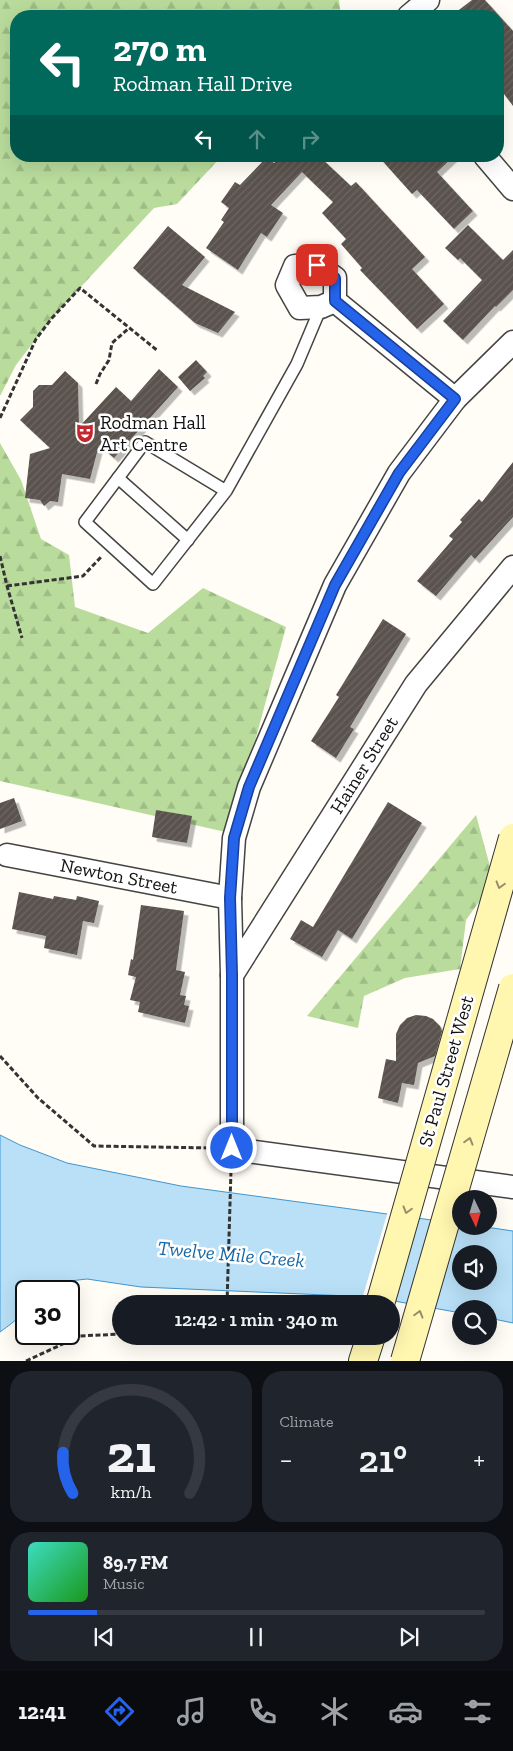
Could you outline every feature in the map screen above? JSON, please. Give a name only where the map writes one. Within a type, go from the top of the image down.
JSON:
[{"type":"main road","name":"St Paul Street West","points":[[383,1295],[513,838]]},
{"type":"main road","points":[[405,1361],[513,988]]},
{"type":"main road","points":[[363,1361],[367,1345]]},
{"type":"street","points":[[416,10],[428,0]]},
{"type":"street","points":[[490,162],[513,189]]},
{"type":"street","points":[[328,304],[455,399]]},
{"type":"street","points":[[513,342],[455,399],[399,473],[335,585],[249,787],[234,838],[230,898],[232,1148],[513,1186]]},
{"type":"street","name":"Hainer Street","points":[[232,975],[416,684],[513,567]]},
{"type":"street","name":"Newton Street","points":[[7,855],[230,898]]},
{"type":"lane","points":[[226,491],[144,442],[85,522],[153,584],[226,491],[297,364],[328,304]]},
{"type":"lane","points":[[118,478],[188,540]]},
{"type":"path","points":[[0,418],[36,339],[52,318],[80,288],[158,352]]},
{"type":"path","points":[[96,384],[109,360],[112,343],[129,328]]},
{"type":"path","points":[[7,586],[83,576],[112,547]]},
{"type":"path","points":[[0,556],[22,638]]},
{"type":"path","points":[[0,1056],[38,1098],[94,1146],[232,1148],[227,1295]]},
{"type":"path","points":[[26,1361],[80,1336],[112,1334]]},
{"type":"green space","points":[[0,0],[339,0],[340,10],[10,10],[10,162],[216,162],[177,204],[154,208],[52,318],[16,365],[0,396]]},
{"type":"green space","points":[[0,443],[21,480],[41,539],[69,555],[75,607],[148,633],[203,588],[286,627],[230,833],[0,781]]},
{"type":"green space","points":[[476,815],[494,881],[466,920],[460,969],[405,978],[364,996],[358,1028],[307,1016]]},
{"type":"water","name":"Twelve Mile Creek","points":[[0,1135],[20,1145],[67,1163],[181,1186],[452,1223],[452,1235],[498,1235],[498,1229],[513,1231],[513,1323],[497,1320],[497,1300],[452,1300],[452,1311],[400,1302],[400,1295],[326,1295],[141,1287],[87,1279],[15,1280],[15,1320],[0,1332]]},
{"type":"pier","points":[[388,1211],[415,1215],[373,1295],[363,1295]]},
{"type":"building","points":[[472,0],[485,0],[494,10],[459,10]]},
{"type":"building","points":[[504,21],[513,31],[513,106],[504,94]]},
{"type":"building","points":[[262,162],[325,162],[351,186],[356,182],[425,257],[412,269],[444,304],[417,329],[360,270],[362,268],[341,244],[346,239],[322,213],[333,202],[302,172],[271,205],[283,213],[267,237],[261,233],[238,270],[206,248],[224,222],[221,220],[229,208],[221,202],[235,182],[240,185]]},
{"type":"building","points":[[383,162],[448,162],[437,172],[473,211],[454,229],[417,190],[412,194]]},
{"type":"building","points":[[468,225],[503,260],[513,250],[513,290],[463,340],[443,321],[482,280],[460,258],[458,260],[445,248]]},
{"type":"building","points":[[168,226],[205,257],[182,285],[235,312],[218,333],[195,323],[133,268]]},
{"type":"building","points":[[196,360],[207,372],[203,376],[205,378],[190,391],[178,377]]},
{"type":"building","name":"Rodman Hall Art Centre","points":[[159,369],[178,387],[114,458],[99,445],[90,479],[62,474],[58,502],[50,501],[44,506],[40,500],[25,498],[30,454],[50,448],[20,420],[33,407],[33,391],[39,385],[52,385],[65,371],[78,383],[79,427],[116,387],[131,401]]},
{"type":"building","points":[[513,462],[513,517],[475,559],[471,555],[436,596],[417,581],[453,539],[449,536],[462,522],[460,520],[479,499],[482,502]]},
{"type":"building","points":[[383,619],[406,634],[350,727],[354,729],[336,758],[311,741],[339,697],[336,695]]},
{"type":"building","points":[[14,798],[22,821],[0,829],[0,803]]},
{"type":"building","points":[[388,802],[422,823],[352,939],[338,930],[322,957],[290,939],[301,920],[313,927]]},
{"type":"building","points":[[156,810],[192,816],[187,843],[152,837]]},
{"type":"building","points":[[19,892],[53,899],[54,896],[76,900],[77,896],[99,901],[94,923],[83,921],[77,955],[44,948],[46,936],[12,929]]},
{"type":"building","points":[[141,905],[184,911],[176,970],[185,972],[180,995],[186,996],[184,1005],[189,1006],[185,1023],[138,1012],[140,1002],[130,1000],[136,977],[128,975],[131,959],[133,960]]},
{"type":"building","points":[[416,1015],[433,1019],[440,1026],[442,1031],[435,1056],[418,1063],[414,1085],[402,1083],[398,1103],[378,1098],[386,1059],[396,1061],[396,1034],[400,1025],[407,1018]]},
{"type":"place","name":"Rodman Hall Art Centre","points":[[85,433]]},
{"type":"route","points":[[232,1148],[230,898],[234,838],[249,787],[335,585],[399,473],[455,399],[335,301],[335,278],[317,265]]}]
